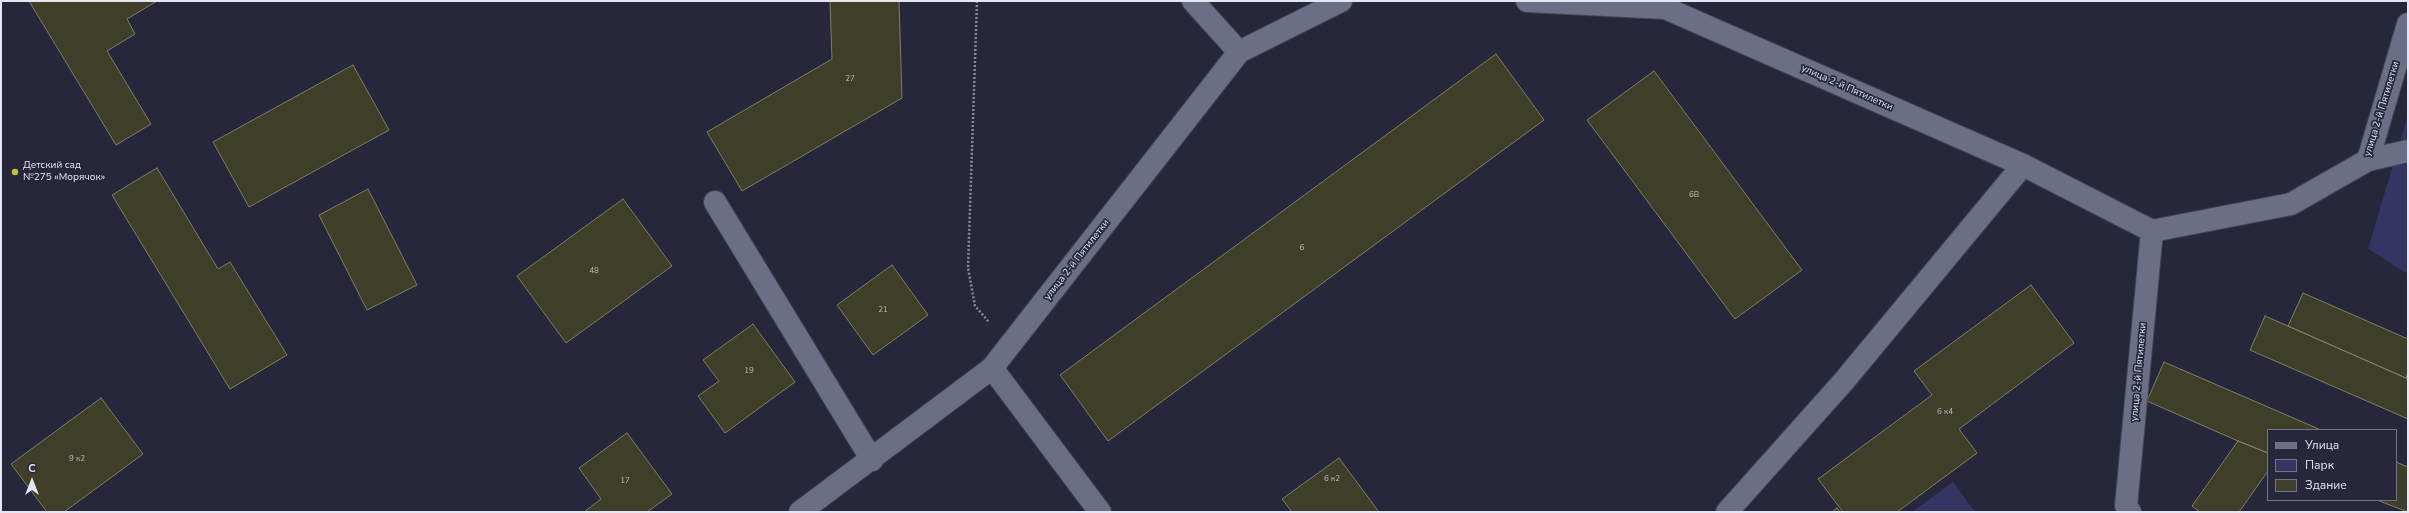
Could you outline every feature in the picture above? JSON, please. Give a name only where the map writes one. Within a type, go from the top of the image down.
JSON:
[{"type":"street","points":[[1193,1],[1240,52]]},
{"type":"street","name":"улица 2-й Пятилетки","points":[[800,512],[872,460],[992,368],[1240,52],[1341,1]]},
{"type":"street","name":"улица 2-й Пятилетки","points":[[1528,1],[1665,8],[2023,165],[2152,230],[2291,204],[2368,160],[2408,24]]},
{"type":"street","points":[[2368,160],[2408,151]]},
{"type":"street","points":[[1727,512],[1844,381],[2023,165]]},
{"type":"street","points":[[715,202],[872,460]]},
{"type":"street","name":"улица 2-й Пятилетки","points":[[2130,512],[2126,506],[2152,230]]},
{"type":"street","points":[[992,368],[1100,512]]},
{"type":"path","points":[[977,1],[968,268],[975,306],[1010,346]]},
{"type":"green space","points":[[2408,115],[2408,274],[2368,249]]},
{"type":"green space","points":[[1953,482],[1975,512],[1912,512]]},
{"type":"building","points":[[29,1],[157,1],[127,19],[135,34],[107,51],[151,124],[116,145]]},
{"type":"building","points":[[830,1],[899,1],[902,98],[742,191],[707,132],[832,59]]},
{"type":"building","points":[[1496,54],[1544,120],[1108,441],[1060,375]]},
{"type":"building","points":[[353,65],[389,130],[249,207],[213,142]]},
{"type":"building","points":[[1654,71],[1802,270],[1735,319],[1587,120]]},
{"type":"building","points":[[157,168],[218,269],[230,262],[287,355],[230,389],[112,195]]},
{"type":"building","points":[[368,189],[417,285],[367,310],[319,215]]},
{"type":"building","points":[[623,199],[672,266],[566,343],[517,276]]},
{"type":"building","points":[[892,265],[928,315],[873,355],[837,305]]},
{"type":"building","points":[[2031,285],[2074,343],[1959,429],[1977,453],[1897,512],[1843,512],[1818,479],[1932,395],[1914,371]]},
{"type":"building","points":[[2303,293],[2408,339],[2408,372],[2406,378],[2288,326]]},
{"type":"building","points":[[2265,316],[2408,379],[2408,419],[2250,350]]},
{"type":"building","points":[[753,324],[795,382],[725,433],[698,396],[719,381],[703,360]]},
{"type":"building","points":[[2164,362],[2319,429],[2267,429],[2267,453],[2147,401]]},
{"type":"building","points":[[101,398],[143,454],[64,512],[47,512],[11,464]]},
{"type":"building","points":[[627,433],[672,494],[647,512],[584,512],[601,499],[579,468]]},
{"type":"building","points":[[2238,441],[2267,453],[2267,472],[2239,512],[2200,512],[2192,506]]},
{"type":"building","points":[[1339,458],[1379,512],[1292,512],[1282,499]]},
{"type":"building","points":[[2397,462],[2408,467],[2408,512],[2380,501],[2397,501]]},
{"type":"building","points":[[1837,508],[1840,512],[1832,512]]},
{"type":"place","name":"Детский сад №275 «Морячок»","points":[[15,172]]}]
